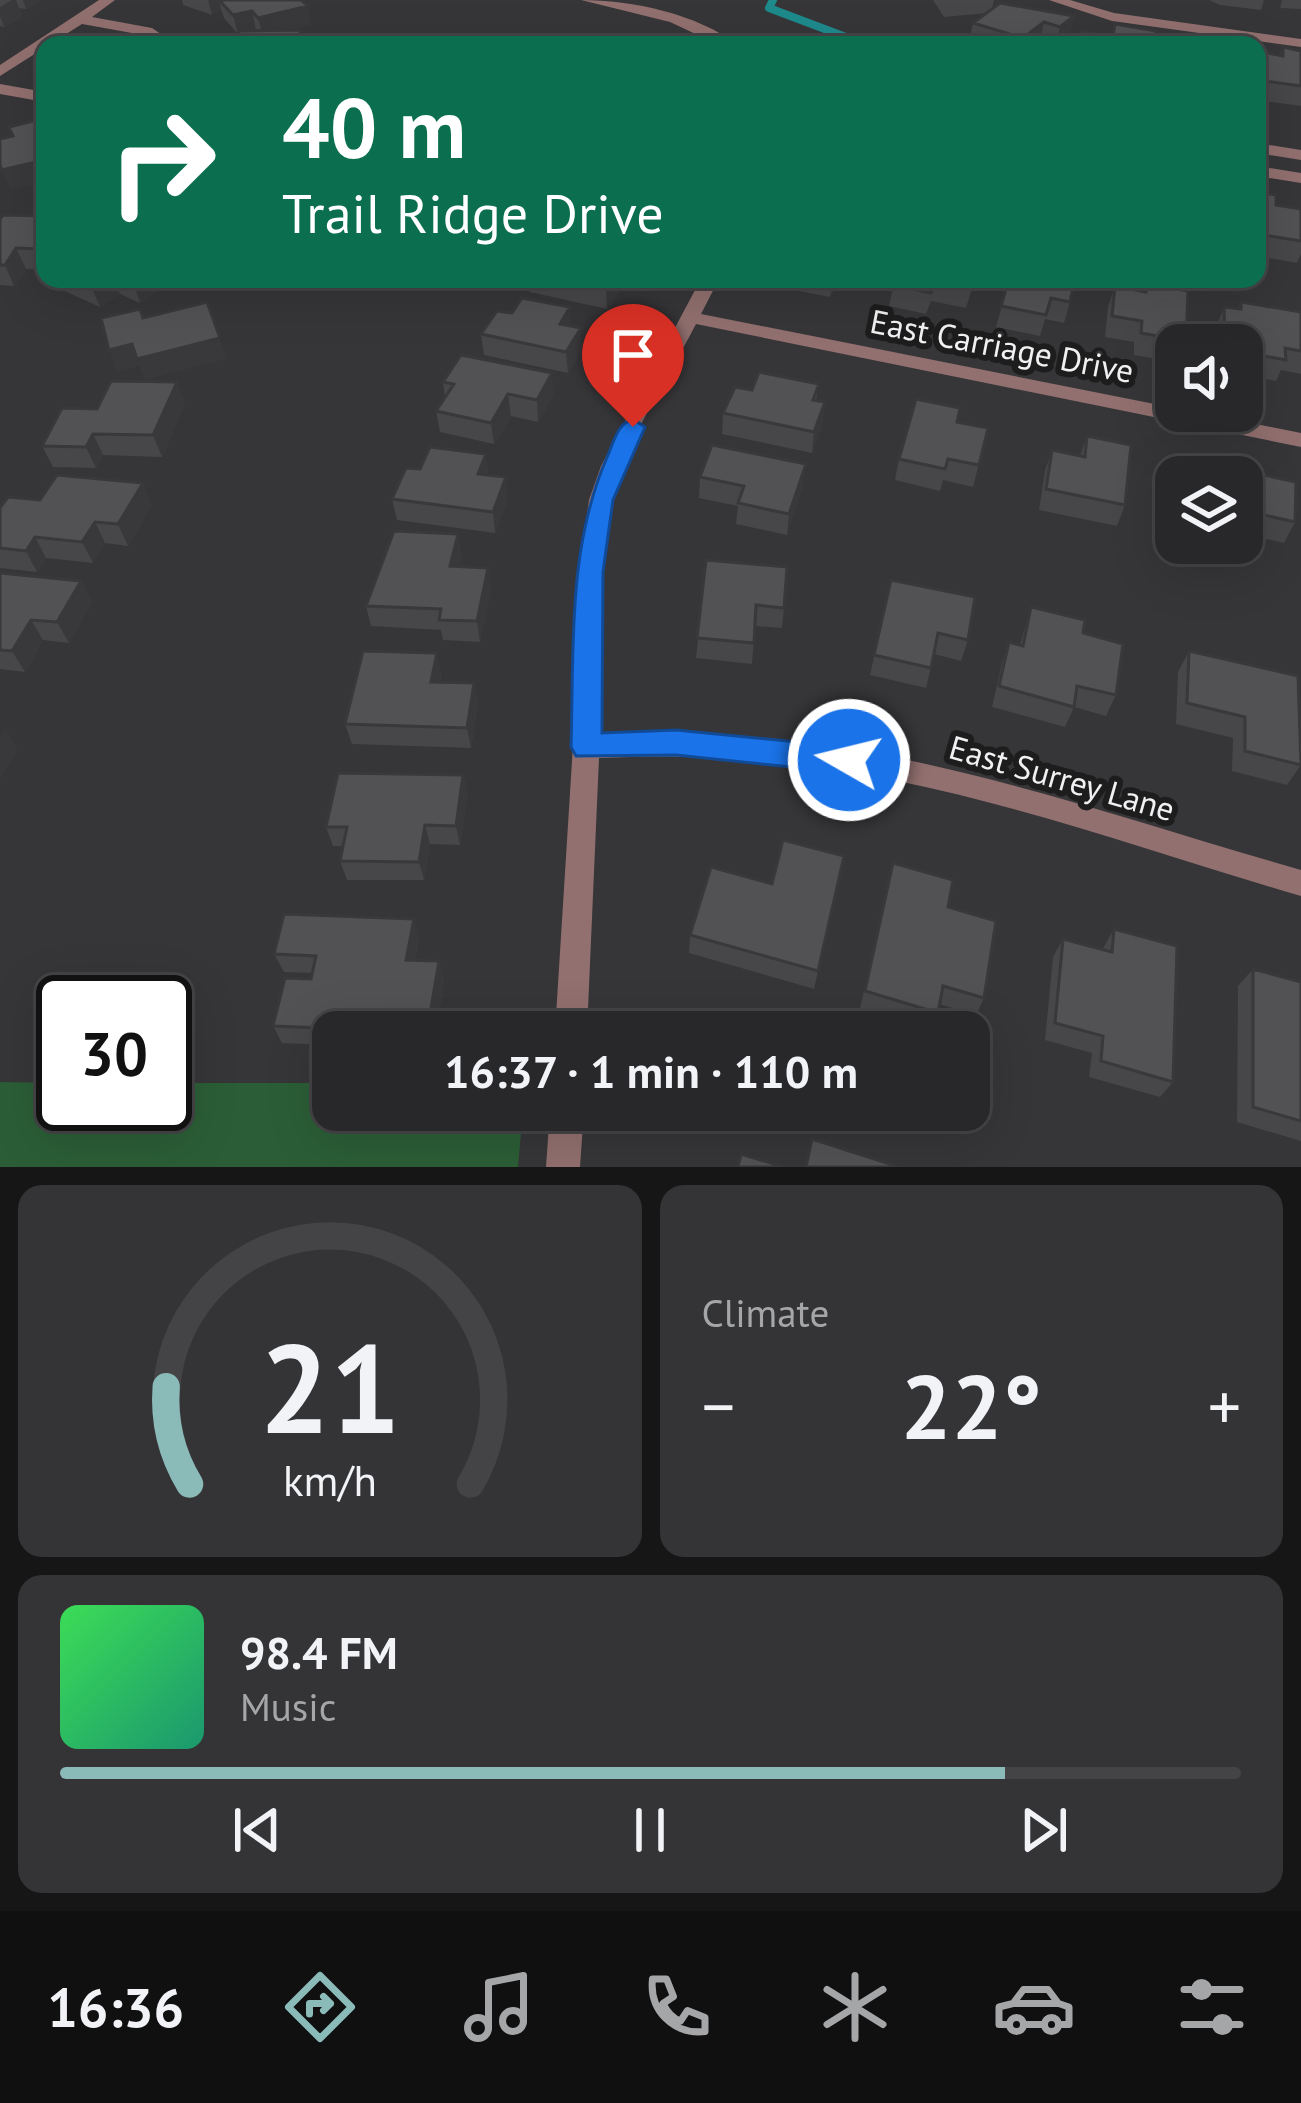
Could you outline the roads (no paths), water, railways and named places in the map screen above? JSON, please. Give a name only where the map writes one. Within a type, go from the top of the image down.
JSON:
[{"type":"street","points":[[54,36],[108,0]]},
{"type":"street","points":[[588,0],[674,19],[711,36]]},
{"type":"street","points":[[1056,0],[1112,17],[1250,36]]},
{"type":"street","points":[[80,19],[154,36]]},
{"type":"street","points":[[1266,38],[1301,43]]},
{"type":"street","points":[[0,72],[36,48]]},
{"type":"street","points":[[0,88],[36,95]]},
{"type":"street","points":[[1266,149],[1301,155]]},
{"type":"street","points":[[1266,172],[1301,178]]},
{"type":"street","points":[[572,1011],[586,747],[586,615],[601,500],[612,466],[705,288]]},
{"type":"street","name":"East Carriage Drive","points":[[689,316],[1301,440]]},
{"type":"street","name":"East Surrey Lane","points":[[586,747],[676,743],[877,764],[1301,883]]},
{"type":"street","points":[[563,1167],[565,1131]]},
{"type":"waterway","points":[[773,0],[769,8],[843,36]]}]
